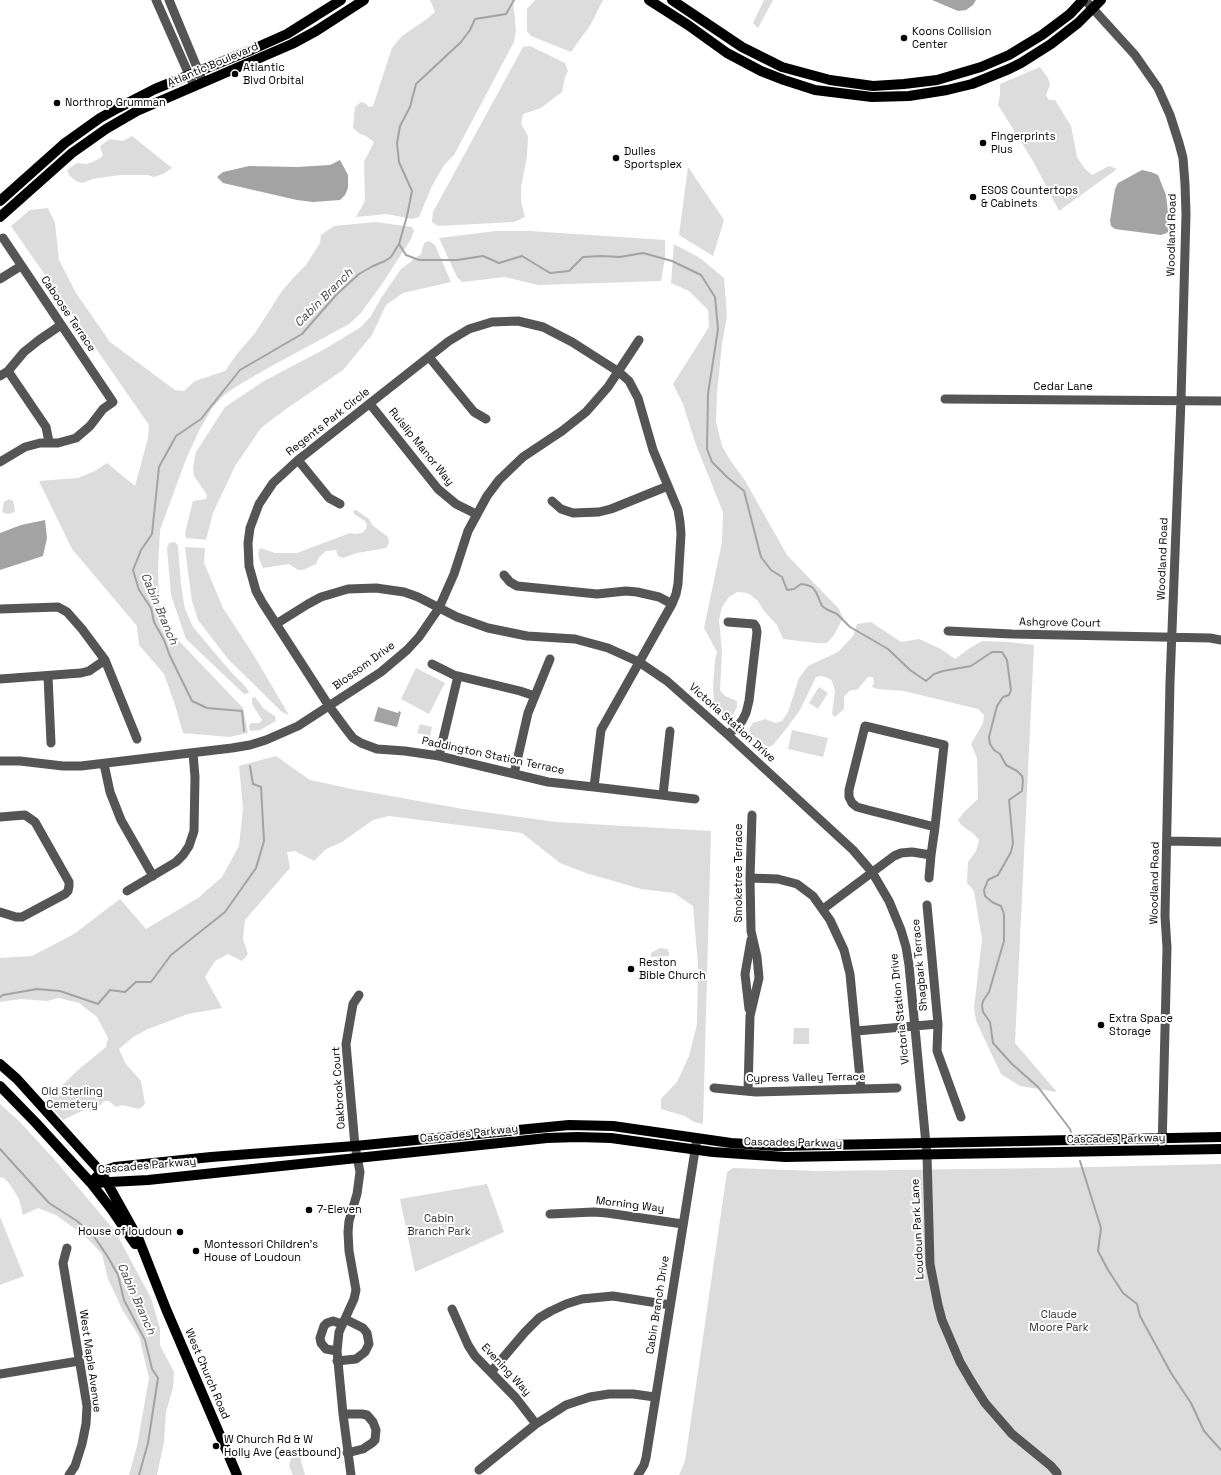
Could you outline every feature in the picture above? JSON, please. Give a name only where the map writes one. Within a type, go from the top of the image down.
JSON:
[{"type":"main road","name":"Atlantic Boulevard","points":[[0,201],[65,143],[100,118],[132,100],[287,34],[340,0]]},
{"type":"main road","name":"Atlantic Boulevard","points":[[0,217],[72,153],[106,129],[137,111],[292,44],[316,31],[364,0]]},
{"type":"main road","points":[[648,0],[688,25],[727,53],[761,71],[815,90],[872,97],[909,96],[935,93],[972,84],[988,78],[1021,63],[1046,48],[1078,23],[1101,0]]},
{"type":"main road","points":[[672,0],[742,47],[782,67],[830,80],[873,86],[937,80],[981,67],[1009,55],[1042,35],[1070,14],[1084,0]]},
{"type":"main road","name":"West Church Road","points":[[0,1064],[17,1079],[101,1172],[133,1227],[237,1475]]},
{"type":"main road","name":"West Church Road","points":[[0,1086],[31,1117],[91,1183],[122,1224],[137,1247],[156,1283]]},
{"type":"main road","name":"Cascades Parkway","points":[[91,1183],[101,1172],[115,1167],[584,1124],[628,1127],[697,1138],[776,1146],[1221,1137]]},
{"type":"main road","name":"Cascades Parkway","points":[[91,1183],[148,1180],[547,1138],[578,1137],[611,1138],[750,1156],[785,1157],[1221,1149]]},
{"type":"street","points":[[156,0],[194,86]]},
{"type":"street","points":[[169,0],[200,71],[203,82]]},
{"type":"street","name":"Woodland Road","points":[[1084,0],[1135,55],[1149,73],[1161,94],[1170,115],[1181,151],[1185,184],[1186,214],[1181,400],[1172,638],[1165,916],[1167,948],[1162,1150]]},
{"type":"street","name":"Caboose Terrace","points":[[3,238],[113,402],[103,408],[90,426],[76,438],[58,444],[49,442]]},
{"type":"street","points":[[0,279],[21,266]]},
{"type":"street","name":"Regents Park Circle","points":[[329,706],[262,602],[252,579],[249,566],[248,543],[254,516],[265,493],[282,474],[298,460],[458,335],[469,329],[492,322],[518,321],[544,326],[619,372],[629,381],[638,398],[653,450],[678,510],[682,534],[678,584],[672,604],[601,730],[594,787]]},
{"type":"street","points":[[0,376],[8,370],[24,352],[61,325]]},
{"type":"street","name":"Blossom Drive","points":[[0,761],[63,766],[104,764],[232,748],[266,740],[298,726],[329,706],[395,661],[419,637],[439,608],[448,591],[466,536],[476,514],[487,496],[511,468],[536,446],[562,431],[586,412],[602,395],[619,372],[639,340]]},
{"type":"street","points":[[429,357],[474,412],[486,419]]},
{"type":"street","points":[[0,462],[25,447],[49,442],[46,427],[8,370]]},
{"type":"street","name":"Cedar Lane","points":[[945,399],[1221,401]]},
{"type":"street","name":"Ruislip Manor Way","points":[[370,404],[438,488],[456,504],[476,514]]},
{"type":"street","points":[[298,460],[329,498],[340,504]]},
{"type":"street","points":[[552,501],[561,509],[573,513],[599,512],[611,509],[668,486]]},
{"type":"street","points":[[504,575],[510,582],[517,586],[597,594],[626,591],[638,592],[659,597],[672,604]]},
{"type":"street","name":"Victoria Station Drive","points":[[276,624],[321,597],[341,591],[362,588],[383,588],[404,592],[418,597],[457,617],[488,628],[527,636],[559,637],[592,643],[624,654],[639,662],[667,681],[853,850],[872,872],[889,901],[901,930],[909,965],[926,1155]]},
{"type":"street","points":[[0,609],[58,607],[62,609],[82,629],[105,660],[136,739]]},
{"type":"street","points":[[728,622],[754,624],[757,632],[749,701],[746,713],[742,721],[728,735]]},
{"type":"street","name":"Ashgrove Court","points":[[948,630],[1012,634],[1221,640]]},
{"type":"street","points":[[514,774],[528,713],[550,659]]},
{"type":"street","points":[[0,679],[81,674],[89,671],[105,660]]},
{"type":"street","points":[[432,664],[458,676],[535,696]]},
{"type":"street","points":[[48,676],[51,743]]},
{"type":"street","points":[[439,756],[458,676]]},
{"type":"street","name":"Paddington Station Terrace","points":[[329,706],[353,738],[364,745],[377,749],[439,756],[548,782],[695,799]]},
{"type":"street","points":[[929,878],[931,855],[935,827],[944,745],[865,726],[849,790],[849,797],[852,803],[857,807],[935,827]]},
{"type":"street","points":[[663,795],[670,731]]},
{"type":"street","points":[[127,891],[154,876],[180,858],[191,841],[194,831],[195,777],[193,753]]},
{"type":"street","points":[[104,764],[110,792],[121,820],[154,876]]},
{"type":"street","points":[[0,817],[25,815],[35,822],[69,882],[69,886],[68,891],[65,894],[22,917],[16,917],[0,912]]},
{"type":"street","name":"Smoketree Terrace","points":[[748,1091],[750,1016],[745,974],[751,941],[750,878],[752,815]]},
{"type":"street","points":[[1167,841],[1221,842]]},
{"type":"street","points":[[823,909],[894,856],[901,853],[912,852],[931,855]]},
{"type":"street","points":[[750,878],[778,879],[798,884],[813,896],[823,909],[838,934],[847,961],[851,985],[862,1089]]},
{"type":"street","name":"Shagbark Terrace","points":[[927,904],[938,1024],[937,1043],[939,1060],[961,1117]]},
{"type":"street","name":"Smoketree Terrace","points":[[750,1016],[759,978],[758,962],[751,931]]},
{"type":"street","name":"Oakbrook Court","points":[[351,1475],[337,1350],[339,1332],[354,1299],[356,1290],[349,1251],[348,1232],[360,1172],[355,1146],[346,1044],[353,1004],[359,995]]},
{"type":"street","name":"Shagbark Terrace","points":[[856,1031],[938,1024]]},
{"type":"street","name":"Cypress Valley Terrace","points":[[714,1088],[748,1091],[897,1088]]},
{"type":"street","name":"Cabin Branch Drive","points":[[638,1475],[646,1458],[697,1138]]},
{"type":"street","name":"Loudoun Park Lane","points":[[926,1155],[930,1264],[938,1305],[950,1341],[970,1382],[985,1403],[1012,1434],[1051,1466],[1057,1475]]},
{"type":"street","name":"Morning Way","points":[[550,1214],[600,1213],[683,1224]]},
{"type":"street","name":"West Maple Avenue","points":[[67,1248],[63,1263],[87,1406],[86,1424],[82,1444],[75,1466],[69,1475]]},
{"type":"street","points":[[491,1372],[539,1318],[566,1304],[582,1299],[613,1296],[670,1305]]},
{"type":"street","name":"Evening Way","points":[[452,1309],[468,1345],[475,1356],[516,1398],[536,1424]]},
{"type":"street","points":[[337,1350],[326,1349],[321,1343],[320,1338],[324,1326],[327,1323],[333,1321],[343,1321],[363,1328],[367,1333],[369,1344],[365,1352],[356,1359],[338,1361]]},
{"type":"street","points":[[0,1374],[79,1361]]},
{"type":"street","points":[[479,1470],[536,1424],[566,1405],[590,1397],[609,1394],[633,1394],[655,1398]]},
{"type":"street","points":[[343,1414],[367,1415],[373,1422],[376,1430],[375,1440],[372,1443],[363,1449],[348,1453]]},
{"type":"green space","points":[[430,0],[513,0],[516,31],[514,42],[454,155],[444,165],[432,186],[419,217],[412,219],[387,214],[356,217],[365,201],[364,162],[374,142],[353,128],[355,107],[361,102],[365,103],[369,107],[373,106],[392,48],[402,36],[435,12]]},
{"type":"green space","points":[[535,0],[603,0],[591,24],[571,52],[531,36],[527,31],[527,9]]},
{"type":"green space","points":[[764,0],[773,0],[758,28],[753,23]]},
{"type":"green space","points":[[530,46],[565,63],[568,71],[565,77],[562,92],[541,108],[523,114],[521,124],[528,136],[527,156],[521,187],[521,202],[525,217],[514,222],[438,226],[432,222],[433,212],[523,47]]},
{"type":"green space","points":[[1040,67],[1048,78],[1050,85],[1046,95],[1049,100],[1055,100],[1071,126],[1077,157],[1085,169],[1092,175],[1109,166],[1117,169],[1059,211],[1033,161],[998,105],[1000,84]]},
{"type":"green space","points":[[132,136],[172,168],[163,174],[154,177],[147,175],[119,175],[93,179],[82,183],[76,181],[69,175],[67,170],[77,163],[86,164],[103,156],[100,146],[110,139],[123,141]]},
{"type":"green space","points":[[688,167],[724,220],[713,256],[679,235]]},
{"type":"green space","points":[[48,208],[55,223],[59,260],[76,293],[110,342],[175,390],[184,391],[195,381],[225,371],[255,333],[282,291],[306,265],[320,243],[321,235],[334,226],[376,222],[412,227],[414,231],[411,239],[384,281],[361,313],[349,324],[237,386],[224,395],[212,408],[186,459],[160,530],[158,570],[160,623],[243,708],[248,733],[229,737],[183,733],[164,674],[139,645],[137,626],[72,549],[39,481],[78,478],[95,471],[107,463],[135,486],[148,438],[149,425],[11,226],[30,210]]},
{"type":"green space","points":[[496,231],[530,231],[665,240],[665,258],[661,281],[538,285],[505,277],[462,282],[457,277],[439,238]]},
{"type":"green space","points":[[429,241],[435,245],[451,282],[403,293],[386,305],[372,335],[343,370],[261,428],[235,466],[213,513],[206,540],[186,538],[185,533],[193,501],[206,499],[207,495],[194,476],[193,468],[196,452],[225,407],[264,381],[325,349],[361,327],[371,316],[381,298],[401,269],[421,254],[424,243]]},
{"type":"green space","points":[[674,244],[700,258],[724,278],[727,316],[722,344],[717,393],[716,422],[722,446],[744,479],[787,555],[839,609],[843,618],[834,635],[827,643],[783,639],[777,625],[764,611],[758,601],[748,593],[737,592],[729,597],[722,607],[719,620],[722,652],[720,690],[725,696],[737,701],[737,707],[733,715],[726,717],[719,711],[714,701],[713,688],[717,652],[704,628],[722,542],[723,512],[696,445],[683,404],[673,384],[709,327],[708,310],[689,291],[671,283]]},
{"type":"green space","points":[[9,499],[13,501],[15,512],[8,514],[2,512],[4,502]]},
{"type":"green space","points":[[356,510],[369,519],[372,525],[388,537],[389,543],[386,548],[357,553],[343,558],[338,556],[336,550],[326,551],[319,557],[316,564],[303,570],[298,570],[289,564],[263,568],[258,554],[260,548],[275,553],[297,553],[350,533],[362,533],[366,529],[367,525],[365,521],[354,514],[353,511]]},
{"type":"green space","points":[[175,542],[178,546],[181,585],[185,609],[193,627],[230,671],[246,687],[249,693],[244,694],[186,639],[171,595],[167,548],[169,543]]},
{"type":"green space","points":[[185,547],[205,548],[204,563],[223,608],[253,654],[289,715],[282,712],[228,659],[198,620],[192,601]]},
{"type":"green space","points":[[871,622],[901,642],[919,639],[941,649],[955,659],[982,641],[1034,645],[1015,1043],[1057,1092],[1020,1086],[1001,1074],[976,1021],[974,1008],[982,939],[974,891],[967,883],[968,862],[976,851],[979,840],[974,834],[961,825],[958,820],[963,813],[978,799],[977,758],[971,744],[983,723],[984,715],[978,709],[904,691],[877,689],[872,687],[874,683],[873,677],[868,677],[858,689],[849,691],[844,697],[844,709],[835,717],[832,714],[835,691],[832,681],[821,676],[816,677],[800,710],[773,745],[768,747],[751,734],[749,729],[753,723],[765,719],[776,723],[782,721],[788,712],[799,678],[808,666],[838,652],[853,636],[857,624]]},
{"type":"green space","points":[[416,668],[445,683],[429,714],[401,699]]},
{"type":"green space","points":[[819,687],[828,693],[818,709],[809,703]]},
{"type":"green space","points":[[255,697],[264,709],[275,716],[276,721],[260,730],[250,731],[249,726],[251,723],[259,723],[262,720],[252,704],[252,698]]},
{"type":"green space","points":[[420,724],[432,727],[430,736],[417,733]]},
{"type":"green space","points":[[792,730],[828,738],[823,757],[788,749]]},
{"type":"green space","name":"Old Sterling Cemetery","points":[[276,756],[310,780],[463,809],[556,822],[711,831],[703,1124],[694,1122],[685,1116],[661,1109],[661,1099],[677,1082],[689,1056],[697,1024],[698,965],[693,906],[674,893],[641,889],[586,873],[560,863],[522,833],[389,816],[373,820],[342,842],[326,849],[314,861],[295,851],[287,852],[290,868],[245,920],[243,939],[248,954],[242,961],[228,954],[215,961],[205,977],[222,1008],[188,1014],[148,1029],[133,1037],[119,1049],[125,1063],[141,1081],[145,1104],[139,1109],[122,1105],[116,1107],[109,1101],[104,1101],[90,1112],[88,1108],[63,1120],[46,1101],[78,1070],[106,1047],[108,1038],[97,1017],[79,1003],[59,998],[47,1001],[21,999],[0,1002],[0,958],[32,956],[74,934],[120,899],[146,929],[198,898],[222,877],[239,846],[243,808],[239,766]]},
{"type":"green space","points":[[660,948],[667,949],[669,956],[651,957],[651,953]]},
{"type":"green space","points":[[794,1028],[809,1028],[809,1044],[793,1044]]},
{"type":"green space","points":[[0,1104],[20,1122],[54,1159],[115,1231],[151,1298],[160,1328],[160,1345],[174,1372],[173,1388],[166,1412],[164,1442],[157,1475],[129,1475],[137,1446],[149,1378],[139,1336],[123,1311],[108,1279],[102,1254],[85,1236],[56,1215],[38,1208],[23,1215],[19,1199],[13,1189],[7,1181],[2,1177],[0,1178]]},
{"type":"green space","name":"Claude Moore Park","points":[[1221,1164],[1221,1475],[679,1475],[685,1461],[727,1172],[733,1168],[816,1171]]},
{"type":"green space","name":"Cabin Branch Park","points":[[487,1184],[504,1232],[415,1272],[400,1199]]},
{"type":"green space","points":[[0,1217],[24,1276],[0,1285]]},
{"type":"green space","points":[[302,1447],[301,1461],[305,1475],[293,1475],[289,1466],[294,1449]]},
{"type":"shaded area","points":[[932,0],[976,0],[973,5],[966,10],[958,11]]},
{"type":"shaded area","points":[[340,160],[348,175],[348,188],[345,195],[340,200],[313,202],[297,200],[223,183],[217,177],[223,172],[249,166],[297,167],[330,165]]},
{"type":"shaded area","points":[[1142,170],[1158,175],[1166,195],[1170,229],[1167,233],[1161,235],[1115,229],[1111,226],[1110,221],[1115,189],[1118,183]]},
{"type":"shaded area","points":[[45,520],[47,538],[43,556],[0,570],[0,533],[21,525]]},
{"type":"shaded area","points":[[378,707],[398,713],[399,711],[401,712],[397,727],[374,721]]},
{"type":"waterway","name":"Cabin Branch","points":[[244,731],[242,711],[207,708],[192,701],[170,656],[164,640],[154,622],[151,608],[139,590],[133,570],[141,550],[152,534],[159,467],[176,436],[201,419],[240,370],[302,334],[337,294],[359,274],[391,257],[399,244],[412,191],[399,162],[397,143],[400,126],[410,107],[416,84],[461,42],[470,30],[475,19],[506,14],[514,0]]},
{"type":"waterway","points":[[399,244],[406,255],[419,260],[457,260],[483,256],[499,263],[522,256],[550,273],[569,271],[583,257],[620,257],[643,253],[672,261],[701,275],[715,297],[718,329],[708,394],[707,449],[712,462],[744,491],[761,557],[771,570],[782,577],[787,590],[794,589],[801,584],[812,587],[816,592],[822,606],[837,614],[850,627],[888,649],[910,670],[926,681],[934,674],[971,666],[992,652],[1002,652],[1007,660],[1011,690],[1009,695],[1003,697],[997,706],[989,737],[990,744],[994,750],[1000,754],[1006,765],[1017,771],[1022,776],[1023,781],[1022,791],[1009,800],[1013,843],[1011,852],[998,875],[988,880],[984,890],[985,896],[992,902],[1001,906],[1004,914],[1004,941],[989,992],[983,1001],[982,1006],[983,1012],[990,1022],[993,1043],[1012,1064],[1038,1087],[1071,1132]]},
{"type":"waterway","name":"Cabin Branch","points":[[0,997],[3,995],[37,989],[60,991],[98,1004],[110,990],[125,992],[136,982],[151,982],[171,955],[225,912],[256,868],[264,841],[261,787],[253,784],[250,766]]},
{"type":"waterway","name":"Cabin Branch","points":[[0,1149],[49,1203],[77,1221],[93,1235],[118,1275],[124,1300],[145,1340],[152,1369],[158,1378],[148,1443],[139,1475]]},
{"type":"waterway","points":[[1080,1161],[1101,1228],[1098,1251],[1123,1293],[1137,1304],[1140,1316],[1171,1373],[1191,1403],[1204,1431],[1221,1450]]},
{"type":"place","name":"Koons Collision Center","points":[[904,38]]},
{"type":"place","name":"Atlantic Blvd Orbital","points":[[235,74]]},
{"type":"place","name":"Northrop Grumman","points":[[57,103]]},
{"type":"place","name":"Fingerprints Plus","points":[[983,143]]},
{"type":"place","name":"Dulles Sportsplex","points":[[616,158]]},
{"type":"place","name":"ESOS Countertops & Cabinets","points":[[973,197]]},
{"type":"place","name":"Reston Bible Church","points":[[631,969]]},
{"type":"place","name":"Extra Space Storage","points":[[1101,1025]]},
{"type":"place","name":"7-Eleven","points":[[309,1210]]},
{"type":"place","name":"House of loudoun","points":[[180,1232]]},
{"type":"place","name":"Montessori Children's House of Loudoun","points":[[196,1251]]},
{"type":"place","name":"W Church Rd & W Holly Ave (eastbound)","points":[[216,1446]]}]
